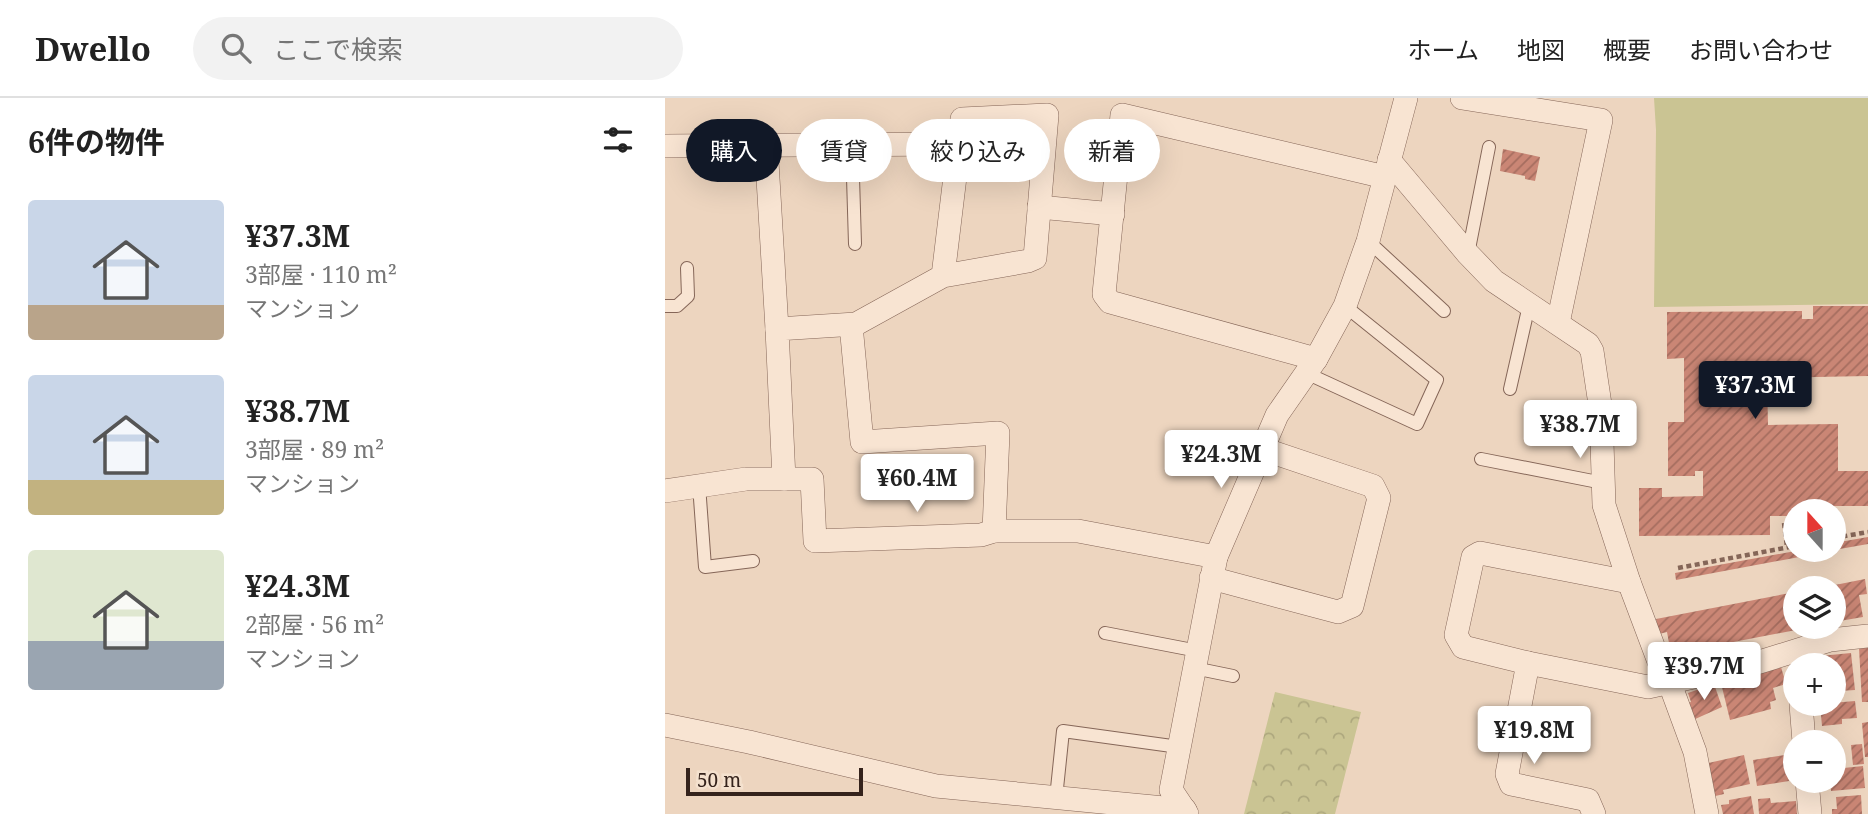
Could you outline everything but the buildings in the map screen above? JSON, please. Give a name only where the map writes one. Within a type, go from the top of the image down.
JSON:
[{"type":"street","points":[[1186,812],[1171,790],[1214,568],[1277,415],[1311,366],[1345,306],[1368,241],[1406,98]]},
{"type":"street","points":[[1462,98],[1601,120],[1558,323]]},
{"type":"street","points":[[1311,366],[1110,302],[1104,294],[1123,106],[1387,169],[1495,281],[1588,344],[1592,351],[1601,411],[1604,505],[1629,582],[1695,752],[1707,814]]},
{"type":"street","points":[[962,119],[1047,115],[1047,119]]},
{"type":"street","points":[[665,146],[686,146]]},
{"type":"street","points":[[769,182],[785,479]]},
{"type":"street","points":[[943,276],[954,182]]},
{"type":"street","points":[[777,328],[851,325],[943,276],[1035,258],[1041,182]]},
{"type":"street","points":[[1039,207],[1112,214]]},
{"type":"street","points":[[851,325],[862,442],[998,433],[994,531]]},
{"type":"street","points":[[665,491],[746,479],[812,479],[815,541],[981,535],[994,531],[1078,531],[1214,568],[1338,611],[1352,606],[1379,498],[1373,486],[1263,449]]},
{"type":"street","points":[[1629,582],[1480,553],[1473,556],[1455,635],[1463,647],[1648,687],[1783,660]]},
{"type":"street","points":[[1806,653],[1830,640],[1868,636]]},
{"type":"street","points":[[1528,663],[1507,774],[1511,784],[1588,800],[1594,814]]},
{"type":"street","points":[[665,725],[936,786],[1186,812]]},
{"type":"street","points":[[1808,793],[1810,814]]},
{"type":"lane","points":[[1468,254],[1489,147]]},
{"type":"lane","points":[[853,182],[855,244]]},
{"type":"lane","points":[[1368,241],[1444,311]]},
{"type":"lane","points":[[665,306],[677,306],[688,296],[687,268]]},
{"type":"lane","points":[[1510,389],[1529,305]]},
{"type":"lane","points":[[1311,366],[1417,424],[1437,380],[1345,306]]},
{"type":"lane","points":[[1481,459],[1603,483]]},
{"type":"lane","points":[[699,485],[705,567],[753,561]]},
{"type":"lane","points":[[1105,633],[1196,660],[1233,676]]},
{"type":"lane","points":[[1056,798],[1063,731],[1179,747]]},
{"type":"path","points":[[1846,536],[1868,532]]},
{"type":"path","points":[[1678,568],[1783,548]]},
{"type":"green space","points":[[1654,98],[1868,98],[1868,304],[1654,307]]},
{"type":"green space","points":[[1275,692],[1361,712],[1335,814],[1244,814]]}]
